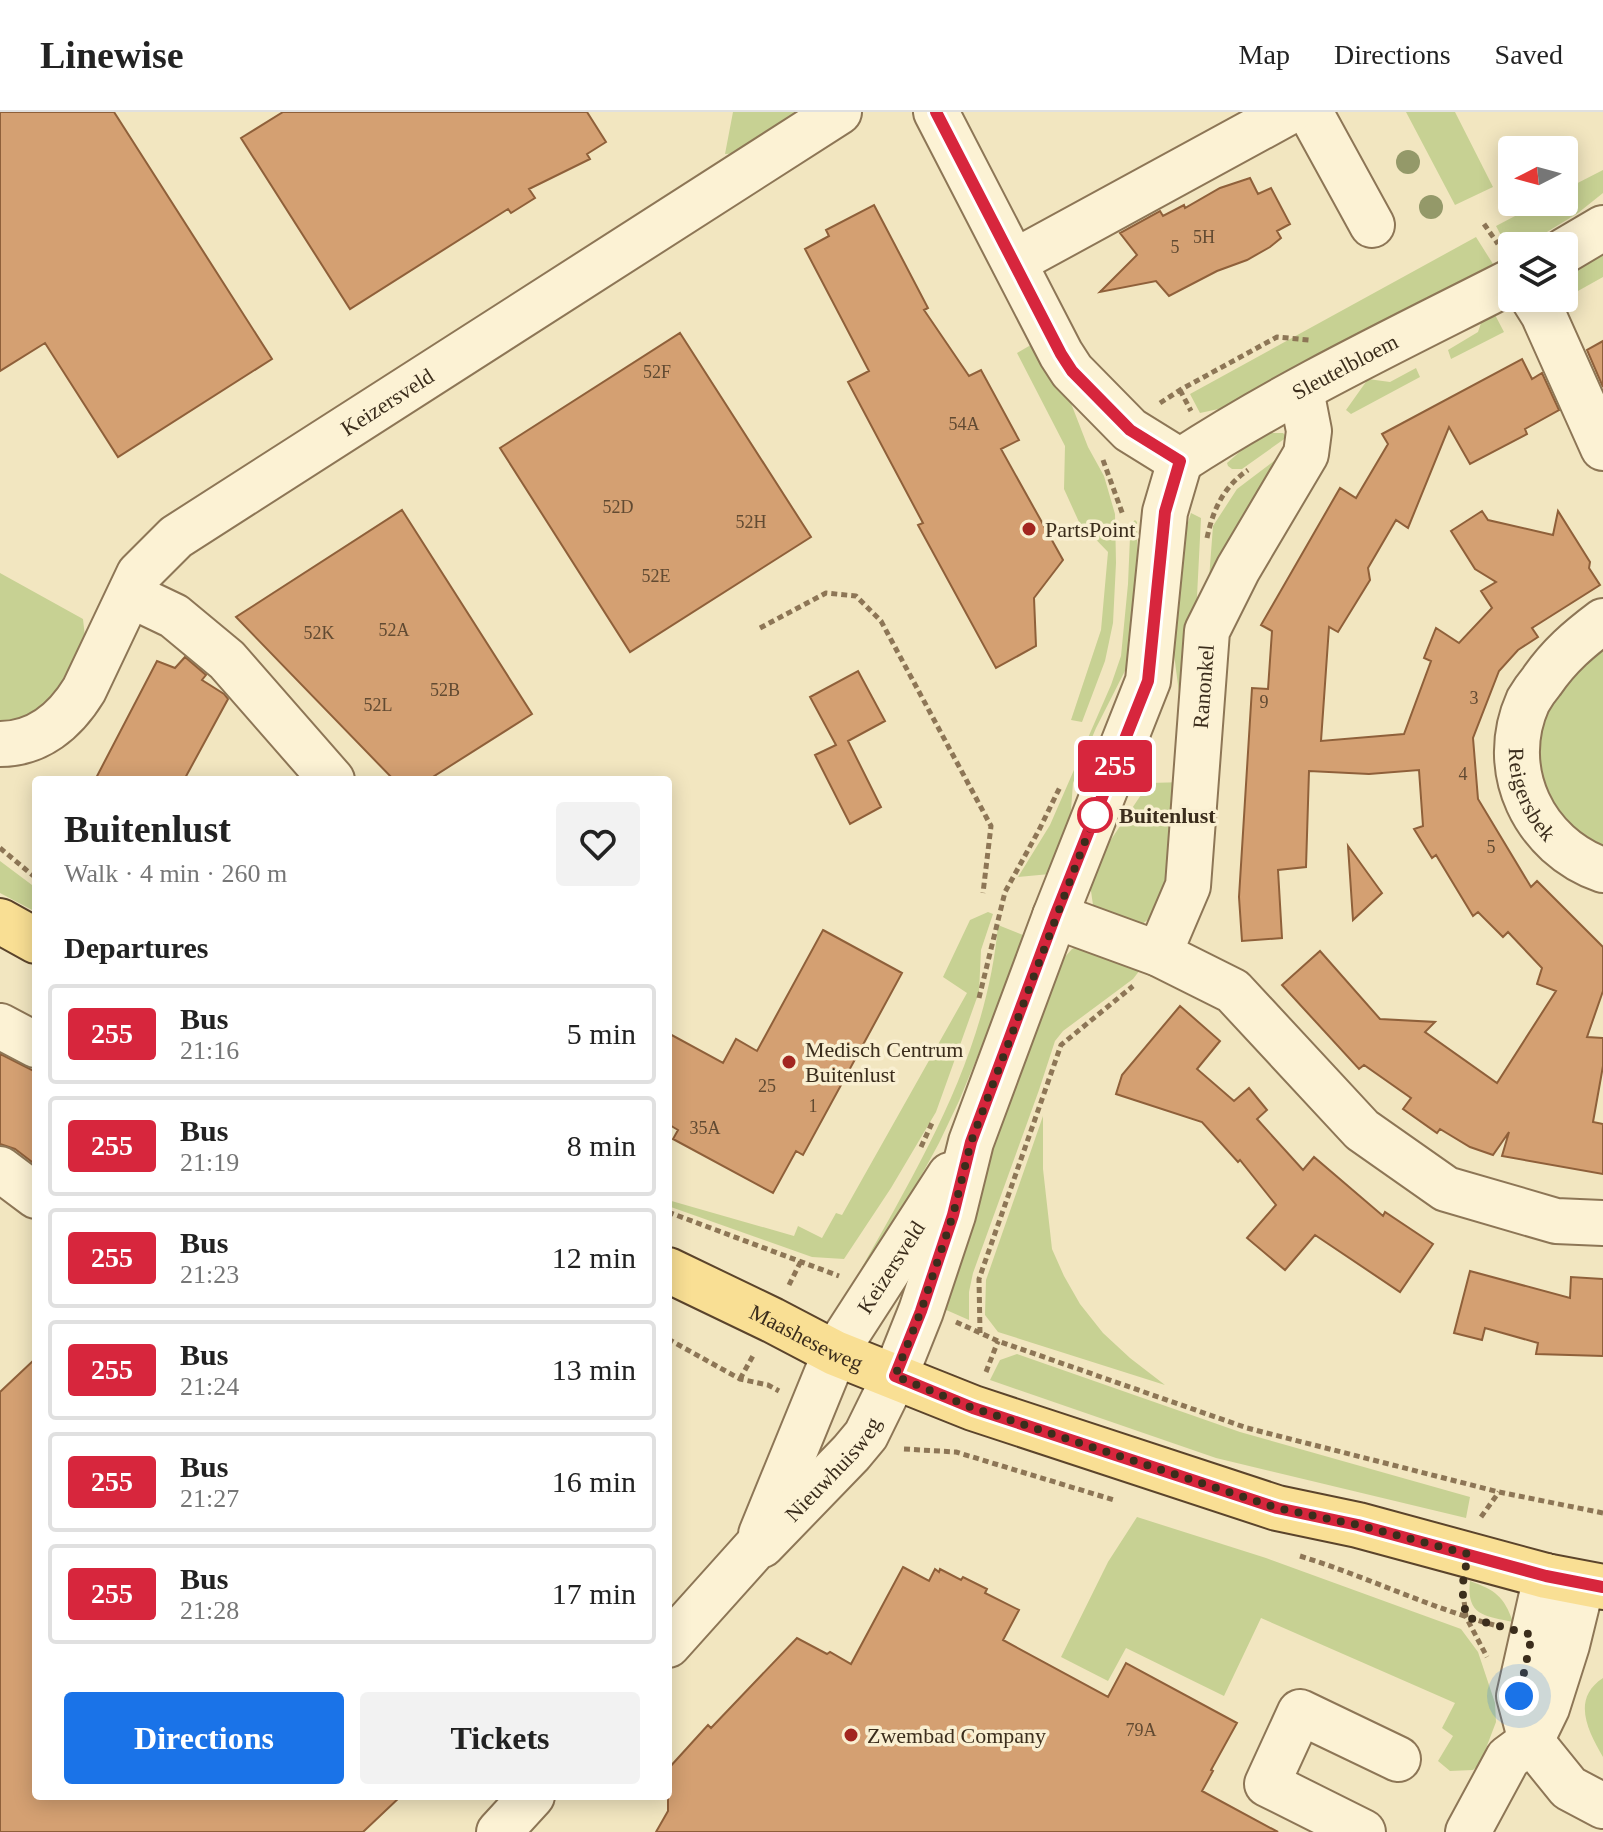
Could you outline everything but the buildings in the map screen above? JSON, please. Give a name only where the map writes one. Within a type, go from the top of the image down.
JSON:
[{"type":"main road","points":[[0,921],[32,939]]},
{"type":"main road","name":"Maasheseweg","points":[[672,1272],[835,1353],[973,1408],[1277,1508],[1358,1525],[1577,1582]]},
{"type":"street","name":"Keizersveld","points":[[0,744],[29,740],[47,731],[74,707],[139,574],[176,537],[839,112]]},
{"type":"street","points":[[936,112],[1072,371],[1130,430],[1180,461]]},
{"type":"street","points":[[1014,262],[1289,112]]},
{"type":"street","points":[[1310,112],[1372,225]]},
{"type":"street","points":[[1578,243],[1603,228]]},
{"type":"street","name":"Sleutelbloem","points":[[1180,461],[1301,390],[1498,288]]},
{"type":"street","points":[[1542,312],[1603,448]]},
{"type":"street","name":"Ranonkel","points":[[1159,954],[1188,886],[1207,631],[1238,569],[1306,454],[1309,431],[1301,390]]},
{"type":"street","name":"Keizersveld","points":[[895,1376],[921,1311],[953,1215],[971,1142],[1055,916],[1148,681],[1165,512],[1180,461]]},
{"type":"street","points":[[130,595],[174,616],[227,660],[328,776]]},
{"type":"street","name":"Reigersbek","points":[[1603,621],[1569,647],[1529,700],[1520,727],[1517,750],[1521,785],[1530,808],[1544,830],[1560,847],[1587,865],[1603,870]]},
{"type":"street","points":[[1055,916],[1159,954],[1233,991],[1362,1130],[1446,1189],[1556,1221],[1603,1223]]},
{"type":"street","points":[[0,1026],[32,1043]]},
{"type":"street","name":"Keizersveld","points":[[835,1353],[971,1142]]},
{"type":"street","points":[[0,1169],[32,1193]]},
{"type":"street","name":"Nieuwhuisweg","points":[[672,1641],[755,1548],[835,1353]]},
{"type":"street","name":"Nieuwhuisweg","points":[[755,1548],[762,1545],[866,1435],[895,1376]]},
{"type":"street","points":[[1577,1582],[1532,1635],[1519,1696],[1531,1741],[1569,1788],[1603,1806]]},
{"type":"street","points":[[1468,1832],[1508,1758],[1531,1741],[1547,1708],[1567,1645],[1577,1582]]},
{"type":"street","points":[[1363,1832],[1267,1784],[1300,1712],[1398,1759]]},
{"type":"street","points":[[499,1832],[528,1800]]},
{"type":"path","points":[[1123,516],[1100,453],[1168,397],[1277,337],[1324,341]]},
{"type":"path","points":[[760,628],[826,593],[856,596],[881,621],[991,826],[983,893]]},
{"type":"path","points":[[977,1009],[1005,892],[1063,780]]},
{"type":"path","points":[[0,848],[32,875]]},
{"type":"path","points":[[980,1333],[979,1279],[1061,1045],[1149,973],[1159,954]]},
{"type":"path","points":[[918,1153],[938,1112]]},
{"type":"path","points":[[672,1214],[875,1290]]},
{"type":"path","points":[[921,1311],[1247,1428],[1499,1492],[1603,1513]]},
{"type":"path","points":[[672,1341],[740,1379],[768,1385],[813,1410]]},
{"type":"path","points":[[866,1435],[906,1450],[956,1452],[1120,1502]]},
{"type":"path","points":[[1490,1666],[1466,1617],[1462,1588],[1468,1554],[1482,1514],[1499,1492]]},
{"type":"path","points":[[1299,1556],[1466,1617],[1532,1635]]},
{"type":"green space","points":[[733,112],[802,112],[744,153],[725,154]]},
{"type":"green space","points":[[1406,112],[1455,112],[1493,187],[1455,205]]},
{"type":"green space","points":[[1603,170],[1603,193],[1578,213],[1578,183]]},
{"type":"green space","points":[[1515,216],[1573,216],[1547,232],[1499,232],[1496,226]]},
{"type":"green space","points":[[1476,237],[1493,264],[1237,405],[1200,413],[1190,394]]},
{"type":"green space","points":[[1603,250],[1603,277],[1578,291],[1578,264]]},
{"type":"green space","points":[[1493,311],[1504,332],[1451,359],[1448,350],[1478,332],[1483,317]]},
{"type":"green space","points":[[1036,342],[1067,393],[1088,447],[1104,476],[1115,514],[1113,623],[1105,661],[1082,722],[1071,720],[1101,630],[1108,552],[1079,522],[1064,489],[1065,446],[1017,353]]},
{"type":"green space","points":[[1416,368],[1420,377],[1351,414],[1346,410],[1368,379],[1390,382]]},
{"type":"green space","points":[[1267,428],[1270,433],[1283,433],[1287,437],[1242,469],[1228,466],[1227,463]]},
{"type":"green space","points":[[1286,452],[1209,579],[1213,526],[1237,489]]},
{"type":"green space","points":[[1191,513],[1201,518],[1196,616],[1181,708],[1172,639],[1184,535]]},
{"type":"green space","points":[[1135,520],[1138,602],[1131,659],[1096,728],[1073,783],[1069,837],[1050,874],[1018,877],[1050,825],[1121,656],[1128,584],[1129,526]]},
{"type":"green space","points":[[0,573],[83,619],[85,637],[52,703],[18,723],[0,726]]},
{"type":"green space","points":[[1603,643],[1603,847],[1563,824],[1543,796],[1533,751],[1551,696]]},
{"type":"green space","points":[[1186,782],[1182,850],[1158,912],[1141,925],[1104,917],[1093,905],[1090,884],[1104,850],[1149,783]]},
{"type":"green space","points":[[0,861],[32,885],[32,910],[0,893]]},
{"type":"green space","points":[[988,912],[993,914],[981,950],[979,992],[936,1112],[844,1259],[812,1257],[672,1207],[672,1201],[794,1236],[798,1226],[822,1238],[836,1213],[842,1215],[967,993],[943,977],[970,920]]},
{"type":"green space","points":[[998,925],[1023,935],[1025,942],[939,1143],[872,1266],[866,1273],[860,1271],[928,1147],[966,1062],[991,972]]},
{"type":"green space","points":[[1085,943],[1140,970],[1133,979],[1063,1031],[1055,1041],[973,1273],[969,1320],[944,1309],[949,1274],[1060,956],[1064,958],[1072,949]]},
{"type":"green space","points":[[1043,1116],[1043,1169],[1052,1249],[1064,1276],[1080,1304],[1103,1333],[1165,1385],[998,1332],[985,1315],[986,1280]]},
{"type":"green space","points":[[1017,1354],[1240,1432],[1470,1497],[1466,1518],[1216,1458],[990,1380],[1000,1360]]},
{"type":"green space","points":[[1137,1517],[1266,1558],[1461,1629],[1478,1652],[1495,1703],[1496,1722],[1480,1764],[1473,1770],[1450,1771],[1438,1761],[1453,1736],[1442,1728],[1455,1703],[1261,1618],[1224,1696],[1126,1648],[1108,1681],[1061,1657],[1108,1562]]},
{"type":"green space","points":[[1470,1581],[1498,1595],[1513,1622],[1486,1616],[1474,1608]]},
{"type":"green space","points":[[1603,1678],[1603,1757],[1588,1726],[1585,1705],[1593,1686]]},
{"type":"bus line","name":"255","points":[[936,112],[1072,371],[1130,430],[1180,461],[1165,512],[1148,681],[1055,916],[971,1142],[953,1215],[921,1311],[895,1376],[973,1408],[1277,1508],[1358,1525],[1546,1576],[1603,1587]]},
{"type":"place","name":"PartsPoint","points":[[1029,529]]},
{"type":"place","name":"Buitenlust","points":[[1095,815]]},
{"type":"place","name":"Medisch Centrum Buitenlust","points":[[789,1062]]},
{"type":"place","name":"Zwembad Company","points":[[851,1735]]},
{"type":"route","points":[[1095,815],[971,1142],[953,1215],[921,1311],[895,1376],[973,1408],[1277,1508],[1358,1525],[1468,1554],[1462,1588],[1466,1617],[1532,1635],[1519,1696]]}]
